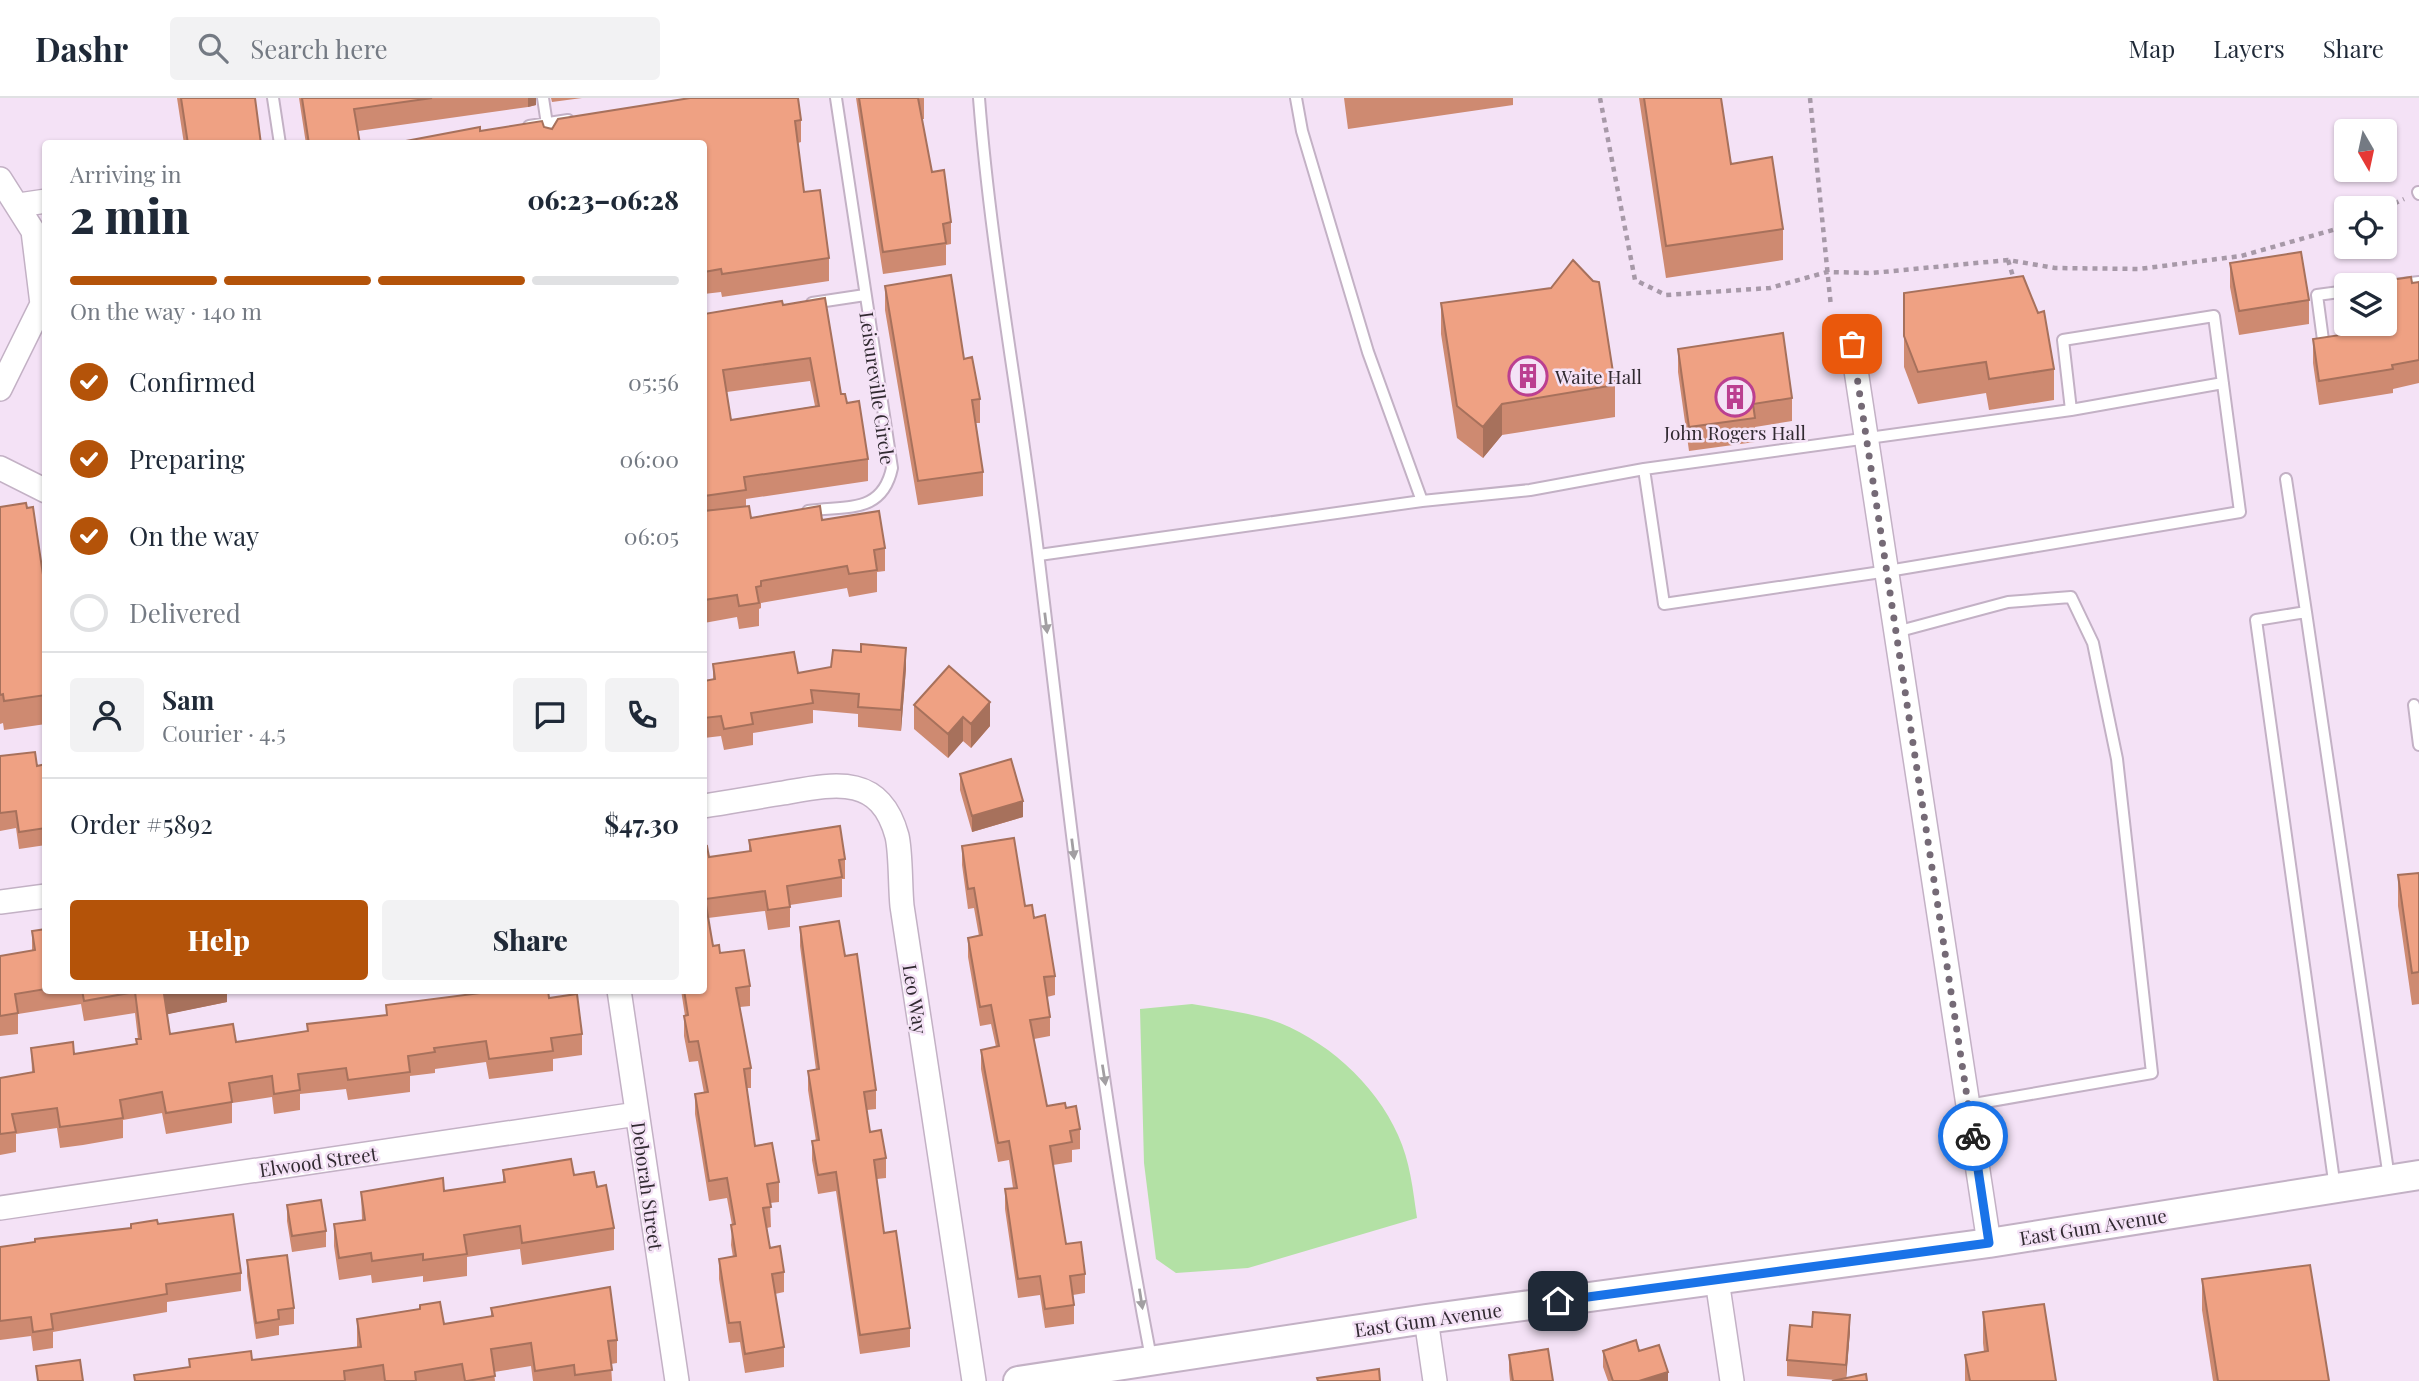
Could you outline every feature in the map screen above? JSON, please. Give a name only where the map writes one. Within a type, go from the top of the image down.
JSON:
[{"type":"street","points":[[0,179],[19,205],[33,231],[42,304],[0,389]]},
{"type":"street","points":[[19,205],[42,202]]},
{"type":"street","points":[[1852,344],[1989,1243]]},
{"type":"street","points":[[0,468],[42,489]]},
{"type":"street","name":"Leo Way","points":[[707,805],[833,783],[858,788],[875,797],[888,813],[897,838],[902,906],[974,1381]]},
{"type":"street","points":[[0,902],[42,897]]},
{"type":"street","name":"Deborah Street","points":[[620,994],[677,1381]]},
{"type":"street","name":"Elwood Street","points":[[0,1208],[637,1114]]},
{"type":"street","name":"East Gum Avenue","points":[[1018,1381],[1138,1367],[1426,1319],[1989,1243],[2419,1175]]},
{"type":"street","points":[[1717,1280],[1732,1381]]},
{"type":"street","points":[[1426,1319],[1435,1381]]},
{"type":"lane","points":[[273,98],[279,140]]},
{"type":"lane","points":[[543,98],[549,140]]},
{"type":"lane","name":"Leisureville Circle","points":[[798,512],[864,505],[883,492],[890,481],[890,455],[836,98]]},
{"type":"lane","points":[[979,98],[996,271],[1039,555],[1138,1367]]},
{"type":"lane","points":[[1296,98],[1302,131],[1368,352],[1422,501]]},
{"type":"lane","points":[[521,127],[587,117]]},
{"type":"lane","points":[[2397,285],[2419,282]]},
{"type":"lane","points":[[2323,340],[2317,295],[2334,293]]},
{"type":"lane","points":[[797,305],[865,295]]},
{"type":"lane","points":[[1644,469],[1664,604],[1888,571],[2240,512],[2214,316],[2063,340],[2071,410]]},
{"type":"lane","points":[[1039,555],[1422,501],[1530,490],[1644,469],[2071,410],[2223,383]]},
{"type":"lane","points":[[2287,479],[2389,1180]]},
{"type":"lane","points":[[1896,632],[2008,602],[2071,597],[2093,643],[2117,759],[2152,1073],[1968,1105]]},
{"type":"lane","points":[[2306,612],[2256,620],[2335,1188]]},
{"type":"lane","points":[[2414,705],[2419,746]]},
{"type":"path","points":[[1600,98],[1635,280],[1666,295],[1770,288],[1827,272],[1872,273],[2008,260],[2055,268],[2097,269],[2192,264],[2241,256],[2334,230]]},
{"type":"path","points":[[1810,98],[1831,307]]},
{"type":"path","points":[[2008,260],[2016,294]]},
{"type":"green space","points":[[1192,1004],[1265,1018],[1286,1025],[1325,1048],[1344,1063],[1375,1097],[1398,1135],[1408,1165],[1417,1218],[1248,1268],[1176,1273],[1156,1259],[1144,1163],[1140,1009]]},
{"type":"building","points":[[181,98],[255,98],[260,140],[187,140]]},
{"type":"building","points":[[302,98],[432,98],[354,109],[359,140],[308,140]]},
{"type":"building","points":[[690,98],[798,98],[801,120],[795,121],[804,192],[820,190],[829,258],[722,274],[721,269],[707,271],[707,140],[411,140],[480,127],[480,131],[542,121],[544,127],[552,129],[558,119]]},
{"type":"building","points":[[859,98],[918,98],[932,172],[944,170],[951,222],[943,224],[946,243],[883,252]]},
{"type":"building","points":[[1644,98],[1721,98],[1731,164],[1772,157],[1783,229],[1666,246]]},
{"type":"building","points":[[2301,252],[2309,300],[2239,311],[2230,263]]},
{"type":"building","name":"Waite Hall","points":[[1573,260],[1593,281],[1599,282],[1615,385],[1502,404],[1483,427],[1457,406],[1441,303],[1551,288]]},
{"type":"building","points":[[951,275],[964,359],[972,357],[980,399],[972,400],[983,472],[918,481],[885,286]]},
{"type":"building","points":[[2023,276],[2038,313],[2044,311],[2054,369],[1989,379],[1986,362],[1918,372],[1904,336],[1904,293]]},
{"type":"building","points":[[2411,277],[2412,283],[2419,282],[2419,360],[2392,365],[2393,369],[2319,381],[2313,339],[2334,336],[2397,336],[2397,279]]},
{"type":"building","points":[[825,298],[841,394],[845,394],[847,403],[859,401],[868,459],[744,477],[746,490],[707,496],[707,314],[782,301],[783,305]],"holes":[[[810,358],[819,406],[731,420],[723,370]]]},
{"type":"building","name":"John Rogers Hall","points":[[1783,333],[1792,398],[1753,404],[1755,418],[1689,427],[1678,349]]},
{"type":"building","points":[[26,503],[27,508],[33,507],[42,568],[42,696],[4,701],[3,694],[0,695],[0,507]]},
{"type":"building","points":[[749,506],[751,518],[820,506],[822,520],[879,511],[885,548],[874,550],[877,570],[849,574],[847,566],[761,581],[761,586],[756,587],[759,603],[739,606],[737,595],[707,600],[707,511]]},
{"type":"building","points":[[861,644],[906,648],[901,710],[858,707],[859,694],[811,690],[813,703],[751,713],[753,724],[724,729],[721,716],[707,718],[707,680],[715,679],[713,664],[794,652],[798,673],[831,667],[833,650],[861,652]]},
{"type":"building","points":[[949,666],[990,702],[971,724],[963,717],[948,734],[914,705]]},
{"type":"building","points":[[35,752],[37,766],[42,765],[42,829],[19,832],[16,811],[0,813],[0,756]]},
{"type":"building","points":[[1011,759],[1023,801],[972,816],[960,774]]},
{"type":"building","points":[[840,826],[845,859],[839,860],[842,877],[787,886],[790,907],[768,910],[765,891],[707,899],[707,846],[709,857],[751,851],[749,840]]},
{"type":"building","points":[[1014,838],[1025,906],[1032,905],[1034,918],[1045,915],[1055,976],[1044,977],[1050,1017],[1030,1020],[1047,1106],[1065,1103],[1066,1108],[1076,1106],[1080,1129],[1070,1131],[1072,1142],[1050,1146],[1066,1244],[1081,1242],[1085,1274],[1070,1276],[1074,1305],[1045,1309],[1040,1276],[1018,1279],[1005,1189],[1017,1188],[1009,1141],[998,1143],[981,1050],[999,1046],[991,1005],[980,1007],[968,938],[982,935],[974,888],[968,889],[962,846]]},
{"type":"building","points":[[2419,873],[2419,972],[2412,973],[2398,875]]},
{"type":"building","points":[[707,911],[713,946],[719,945],[720,953],[744,950],[750,986],[736,988],[751,1068],[744,1069],[755,1146],[772,1143],[779,1182],[767,1184],[771,1207],[763,1208],[770,1248],[780,1246],[784,1272],[772,1274],[784,1347],[745,1354],[740,1322],[729,1323],[719,1259],[736,1256],[731,1225],[735,1224],[727,1178],[709,1181],[695,1094],[708,1092],[698,1041],[689,1042],[684,1016],[688,1015],[685,994],[707,994]]},
{"type":"building","points":[[839,921],[845,956],[857,954],[876,1090],[864,1092],[870,1132],[881,1130],[886,1158],[874,1160],[884,1233],[896,1231],[910,1328],[860,1335],[836,1172],[818,1175],[812,1141],[819,1140],[808,1071],[819,1069],[800,927]]},
{"type":"building","points":[[42,930],[42,990],[15,994],[18,1013],[0,1016],[0,956],[35,950],[32,931]]},
{"type":"building","points":[[83,994],[124,994],[84,1001]]},
{"type":"building","points":[[135,994],[164,994],[170,1034],[233,1024],[236,1042],[308,1031],[307,1024],[387,1015],[386,1005],[473,994],[548,994],[549,998],[577,994],[582,1034],[551,1038],[553,1051],[489,1059],[486,1041],[434,1048],[435,1052],[408,1056],[410,1072],[348,1080],[346,1068],[298,1074],[300,1090],[274,1094],[272,1076],[229,1083],[232,1102],[166,1113],[162,1092],[120,1100],[123,1118],[83,1124],[60,1127],[57,1108],[12,1114],[16,1132],[0,1134],[0,1078],[34,1072],[31,1048],[73,1042],[74,1054],[137,1044],[136,1039],[141,1039]]},
{"type":"building","points":[[571,1159],[574,1175],[594,1172],[597,1187],[606,1185],[614,1228],[522,1243],[520,1226],[464,1235],[467,1254],[423,1260],[423,1254],[372,1261],[371,1253],[339,1258],[334,1224],[365,1220],[361,1192],[443,1178],[444,1191],[505,1182],[503,1170]]},
{"type":"building","points":[[321,1200],[326,1231],[292,1236],[287,1205]]},
{"type":"building","points":[[233,1214],[241,1273],[166,1284],[167,1294],[51,1314],[53,1329],[33,1332],[31,1317],[0,1321],[0,1247],[35,1242],[35,1239],[131,1228],[131,1224],[157,1220],[158,1224]]},
{"type":"building","points":[[287,1255],[294,1308],[278,1310],[279,1319],[256,1323],[247,1260]]},
{"type":"building","points":[[2310,1265],[2329,1381],[2218,1381],[2202,1279]]},
{"type":"building","points":[[610,1287],[617,1340],[608,1341],[612,1370],[575,1375],[574,1365],[535,1371],[531,1343],[491,1349],[495,1376],[467,1381],[462,1364],[415,1372],[416,1381],[385,1381],[383,1365],[344,1371],[345,1381],[135,1381],[134,1375],[190,1367],[189,1359],[251,1351],[252,1360],[361,1347],[357,1319],[420,1309],[420,1305],[440,1302],[444,1324],[493,1316],[491,1308]]},
{"type":"building","points":[[2044,1304],[2056,1381],[1970,1381],[1965,1355],[1988,1351],[1983,1312]]},
{"type":"building","points":[[1813,1312],[1850,1315],[1846,1365],[1787,1360],[1790,1325],[1812,1327]]},
{"type":"building","points":[[1636,1340],[1639,1351],[1659,1345],[1668,1372],[1639,1381],[1613,1381],[1603,1351]]},
{"type":"building","points":[[1548,1349],[1553,1381],[1513,1381],[1509,1355]]},
{"type":"building","points":[[80,1360],[83,1381],[38,1381],[36,1366]]},
{"type":"building","points":[[1379,1369],[1380,1381],[1318,1381],[1317,1378]]},
{"type":"building","points":[[1866,1374],[1867,1381],[1832,1381]]},
{"type":"way so far","points":[[1852,344],[1973,1136]]},
{"type":"place","name":"Waite Hall","points":[[1528,376]]},
{"type":"place","name":"John Rogers Hall","points":[[1735,397]]},
{"type":"route","points":[[1558,1301],[1989,1243],[1973,1136]]}]
